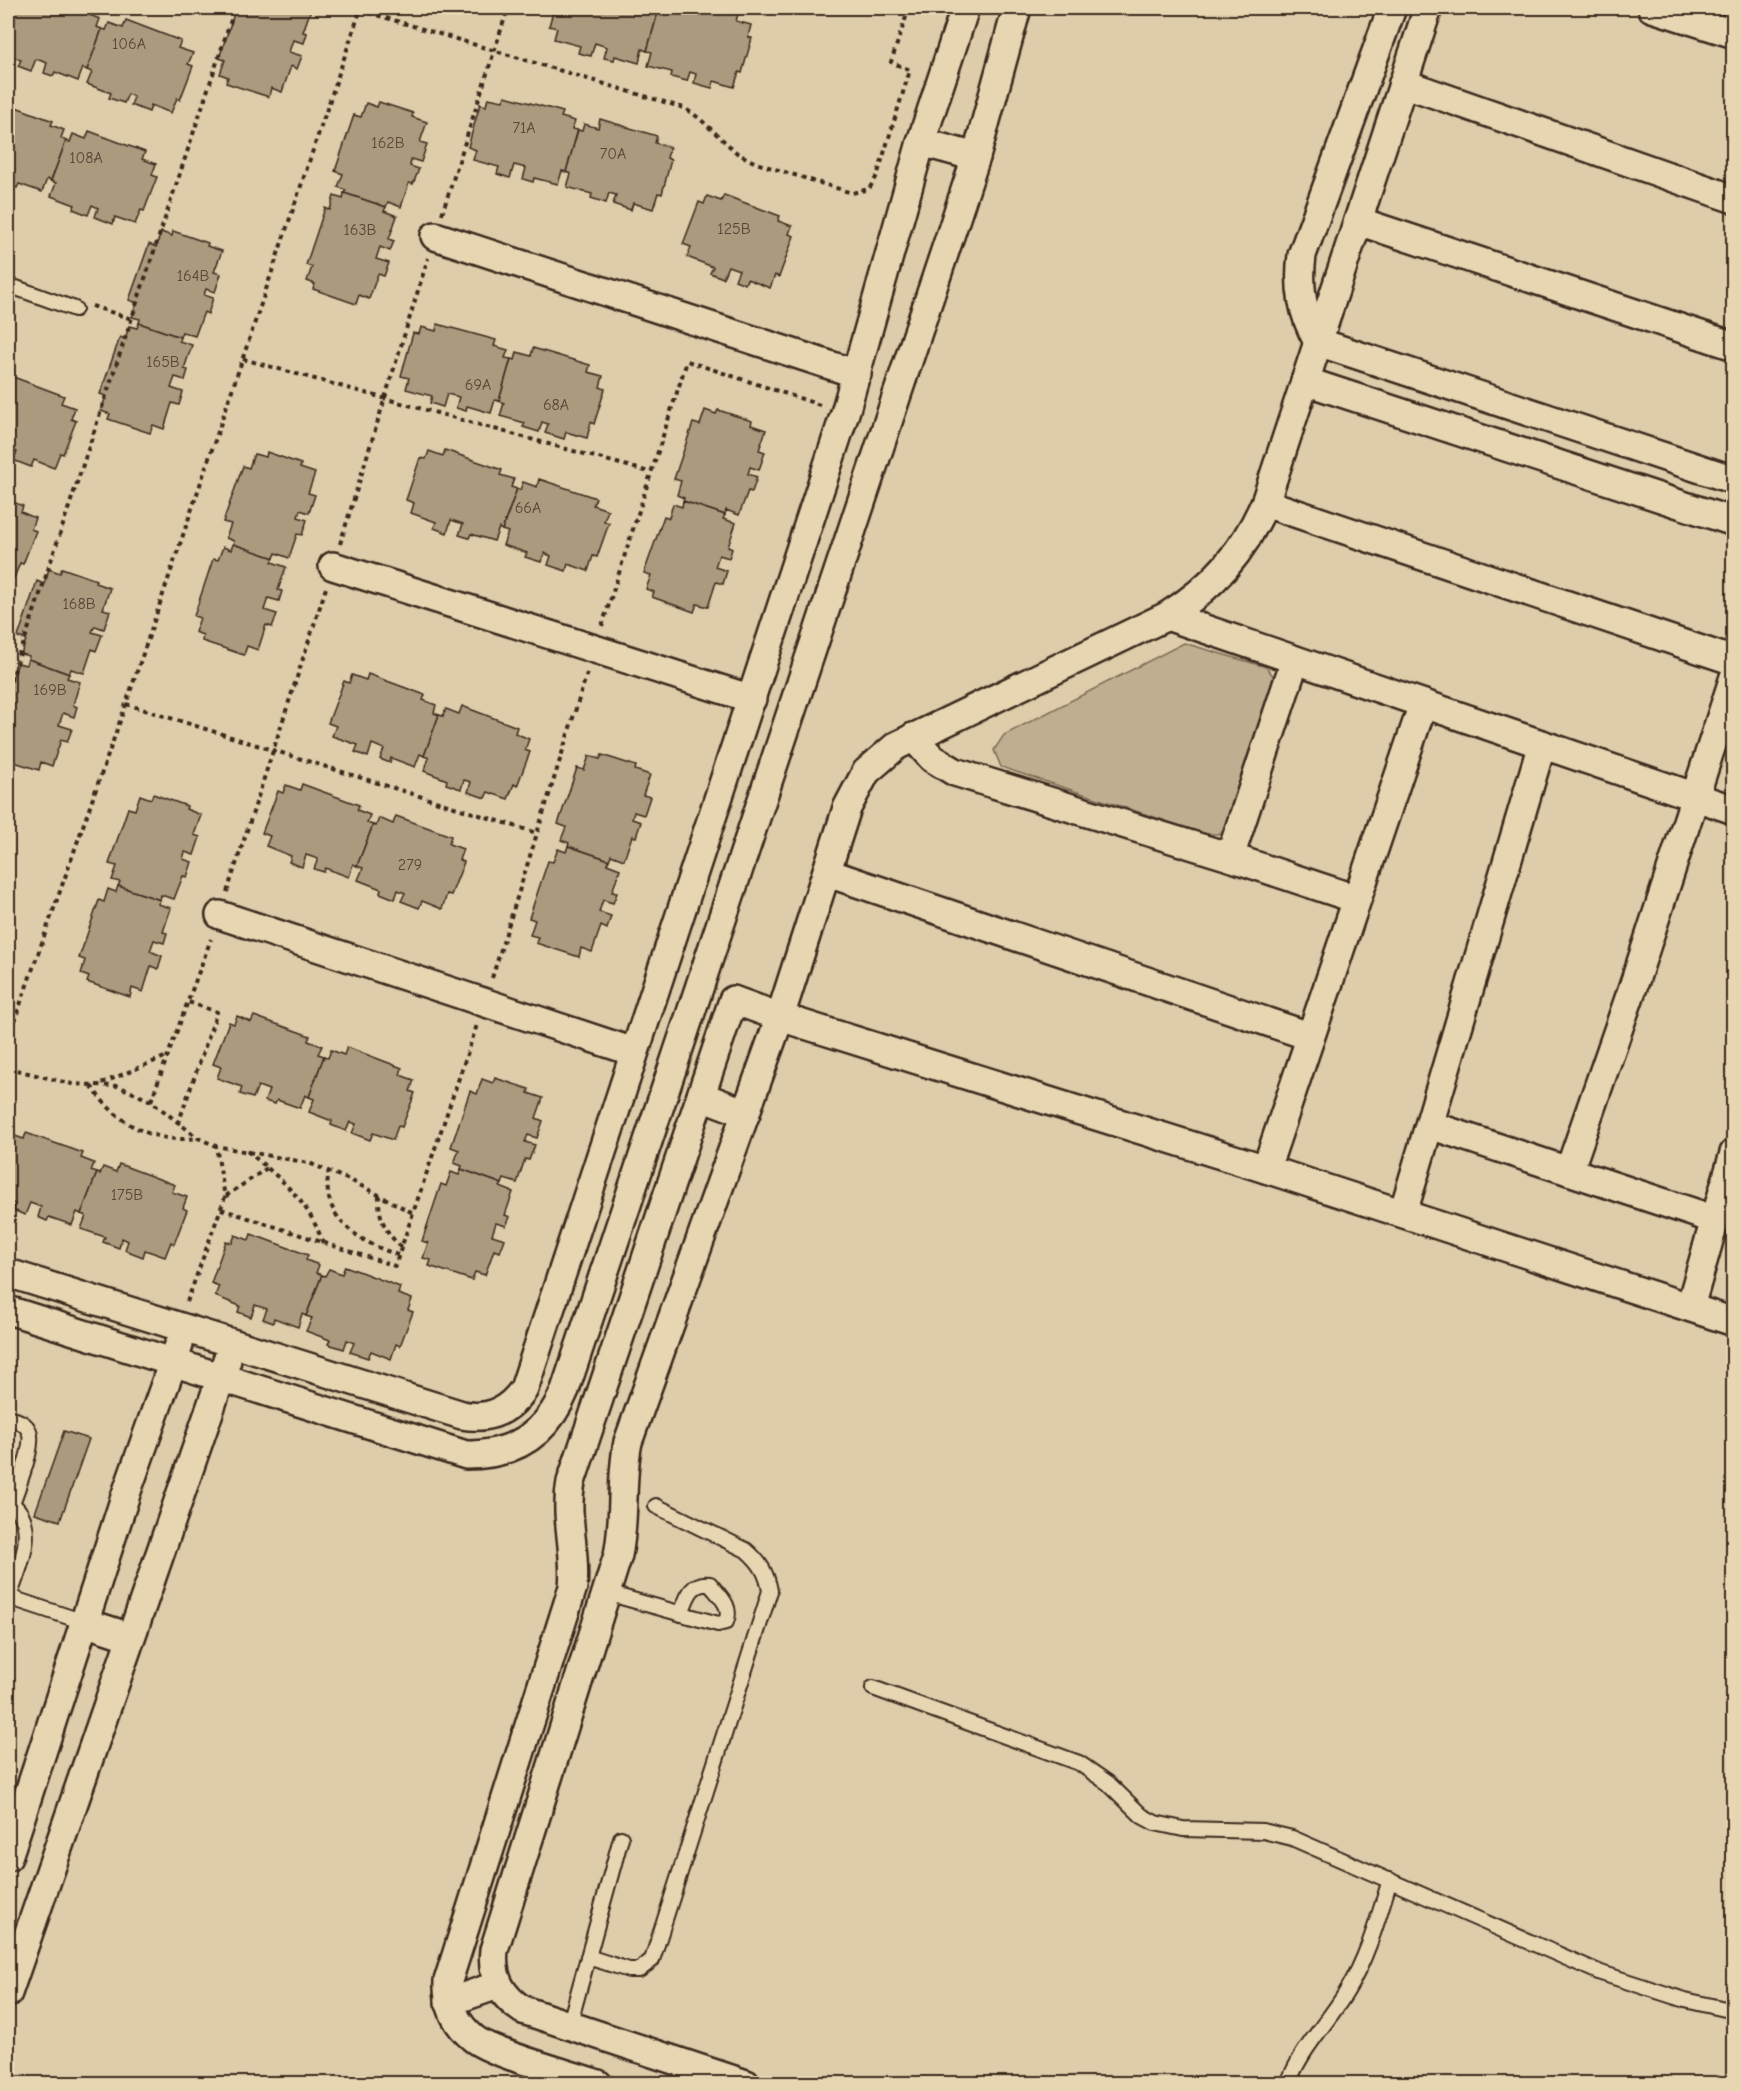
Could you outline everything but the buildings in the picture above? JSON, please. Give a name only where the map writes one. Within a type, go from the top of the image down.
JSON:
[{"type":"street","points":[[8,1310],[466,1455],[498,1453],[520,1444],[540,1430],[559,1405],[976,157],[1017,8]]},
{"type":"street","points":[[1392,8],[1302,255],[1300,291],[1309,326],[1318,342],[1734,480]]},
{"type":"street","points":[[746,2084],[523,2010],[504,1995],[498,1985],[492,1962],[622,1538],[623,1472],[628,1442],[780,1017],[828,873],[835,844],[855,789],[880,758],[913,736],[1167,616],[1208,587],[1242,548],[1265,503],[1428,8]]},
{"type":"street","points":[[1652,8],[1734,34]]},
{"type":"street","points":[[8,1273],[462,1415],[476,1418],[504,1410],[516,1401],[524,1389],[845,413],[960,9]]},
{"type":"street","points":[[1403,83],[1734,199]]},
{"type":"street","points":[[921,142],[976,157]]},
{"type":"street","points":[[1358,221],[1734,346]]},
{"type":"street","points":[[435,236],[857,374]]},
{"type":"street","points":[[1305,381],[1734,522]]},
{"type":"street","points":[[1265,503],[1734,661]]},
{"type":"street","points":[[333,566],[594,651],[752,699]]},
{"type":"street","points":[[1167,616],[1734,810]]},
{"type":"street","points":[[1230,857],[1295,660]]},
{"type":"street","points":[[1569,1171],[1633,987],[1734,677]]},
{"type":"street","points":[[1266,1168],[1423,704]]},
{"type":"street","points":[[913,736],[932,758],[955,772],[1230,857],[1356,899]]},
{"type":"street","points":[[1403,1213],[1542,744]]},
{"type":"street","points":[[828,873],[1309,1036]]},
{"type":"street","points":[[220,915],[634,1052]]},
{"type":"street","points":[[598,2084],[474,2039],[459,2022],[449,2002],[448,1981],[573,1587],[574,1575],[567,1509],[571,1482],[733,1000],[780,1017],[1266,1168],[1734,1322]]},
{"type":"street","points":[[701,1096],[746,1113]]},
{"type":"street","points":[[1430,1125],[1713,1219]]},
{"type":"street","points":[[1690,1307],[1713,1219],[1734,1153]]},
{"type":"street","points":[[8,1857],[172,1362],[181,1328]]},
{"type":"street","points":[[8,1991],[232,1344]]},
{"type":"street","points":[[84,1622],[130,1637]]},
{"type":"street","points":[[449,2002],[498,1985]]},
{"type":"lane","points":[[8,285],[72,308]]},
{"type":"lane","points":[[8,1417],[25,1425],[31,1435],[30,1446],[10,1503],[19,1512],[26,1532],[26,1544],[8,1598],[84,1622]]},
{"type":"lane","points":[[588,1957],[629,1970],[639,1970],[652,1960],[770,1591],[768,1577],[759,1561],[746,1550],[656,1506]]},
{"type":"lane","points":[[607,1593],[681,1614]]},
{"type":"lane","points":[[873,1688],[1079,1763],[1108,1783],[1142,1816],[1155,1823],[1183,1829],[1263,1831],[1292,1838],[1602,1973],[1664,1994],[1734,2011]]},
{"type":"lane","points":[[569,2026],[621,1838]]},
{"type":"lane","points":[[1288,2084],[1306,2048],[1346,1993],[1358,1971],[1368,1949],[1390,1880]]},
{"type":"path","points":[[8,690],[235,8]]},
{"type":"path","points":[[8,1039],[126,704],[360,9],[684,108],[699,117],[737,153],[756,163],[852,193],[869,189],[877,176],[910,70],[891,62],[909,8]]},
{"type":"path","points":[[72,308],[86,304],[132,319]]},
{"type":"path","points":[[243,359],[649,472]]},
{"type":"path","points":[[221,1209],[395,1266],[484,1004],[649,472],[687,361],[845,413]]},
{"type":"path","points":[[8,650],[20,654]]},
{"type":"path","points":[[126,704],[537,833]]},
{"type":"path","points":[[178,1124],[217,1012],[188,1002]]},
{"type":"path","points":[[8,1068],[72,1084],[91,1086],[168,1056]]},
{"type":"path","points":[[101,1083],[135,1092],[151,1101],[198,1138],[216,1146],[291,1159],[329,1170],[413,1213]]},
{"type":"path","points":[[91,1086],[119,1118],[138,1130],[161,1139],[179,1141],[198,1138]]},
{"type":"path","points":[[181,1328],[225,1197],[225,1184],[216,1146]]},
{"type":"path","points":[[246,1151],[305,1205],[316,1222],[323,1243]]},
{"type":"path","points":[[225,1197],[267,1168]]},
{"type":"path","points":[[329,1170],[327,1194],[347,1228],[363,1241],[399,1256]]},
{"type":"path","points":[[379,1195],[378,1207],[385,1230],[401,1247]]},
{"type":"shaded area","points":[[1184,643],[1266,667],[1275,678],[1226,830],[1218,834],[1206,834],[1001,767],[994,750],[1004,735]]}]
